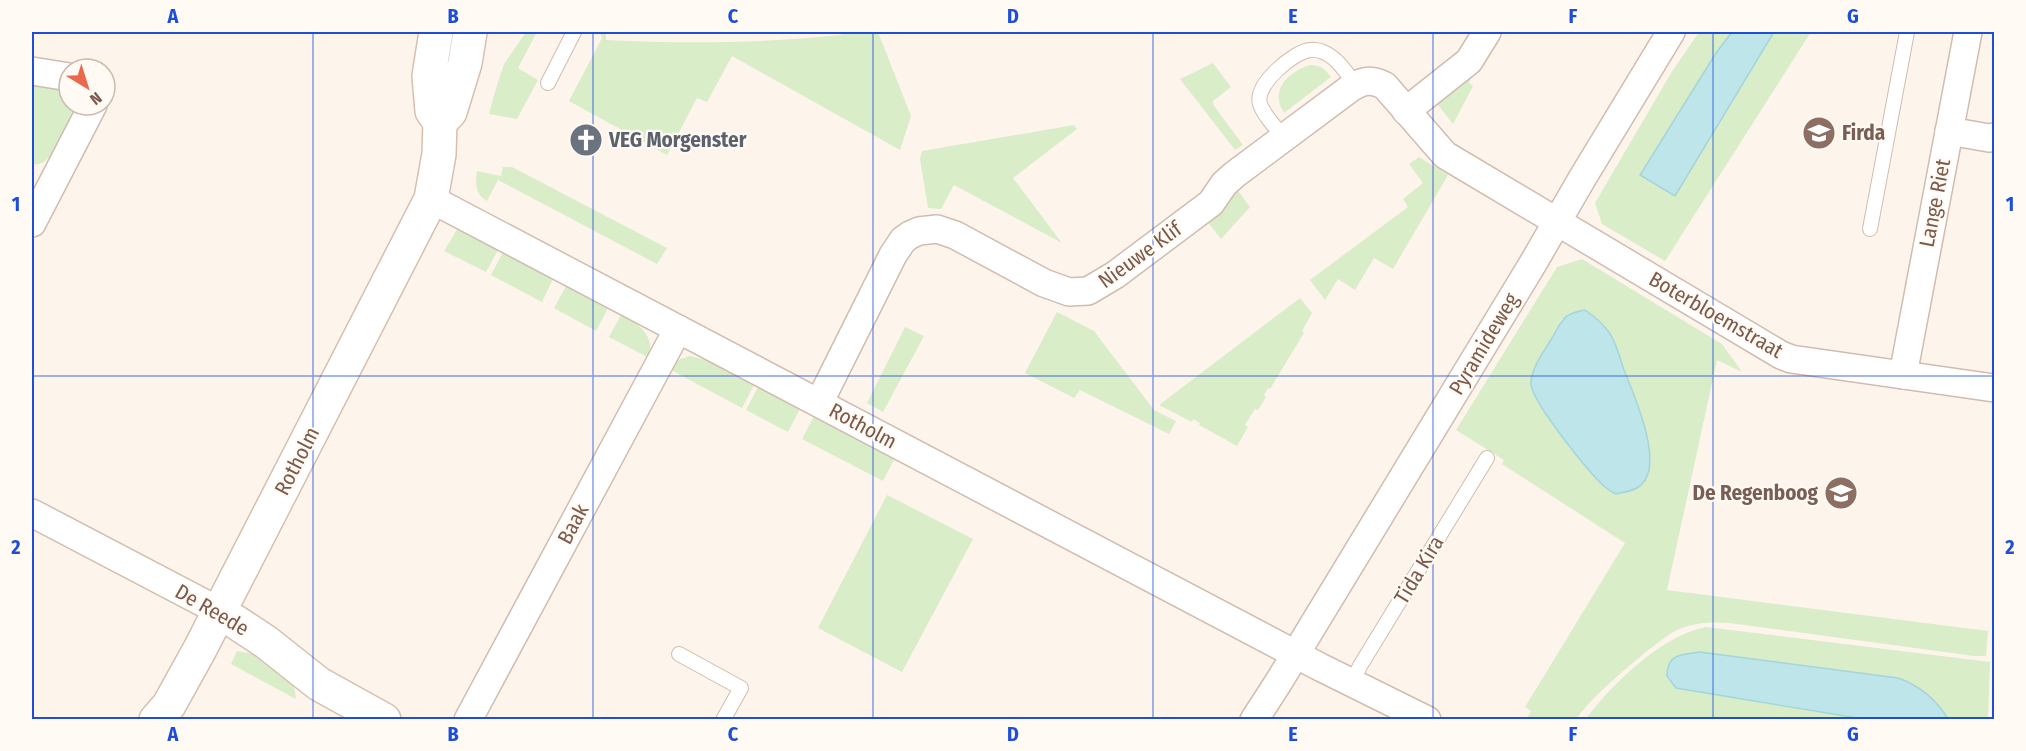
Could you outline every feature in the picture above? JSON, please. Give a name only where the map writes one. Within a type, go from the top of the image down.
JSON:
[{"type":"street","name":"Rotholm","points":[[156,720],[174,697],[201,649],[431,199],[439,154],[440,122],[432,111],[429,76],[436,32]]},
{"type":"street","name":"Rotholm","points":[[440,122],[450,112],[465,63],[470,32]]},
{"type":"street","points":[[1406,111],[1469,61],[1486,32]]},
{"type":"street","name":"Pyramideweg","points":[[1254,720],[1671,32]]},
{"type":"street","name":"Lange Riet","points":[[1903,375],[1968,32]]},
{"type":"street","points":[[32,71],[57,75]]},
{"type":"street","points":[[1356,85],[1367,81],[1384,86],[1445,155],[1557,222]]},
{"type":"street","name":"Nieuwe Klif","points":[[819,402],[893,255],[903,240],[910,235],[929,229],[947,232],[1044,283],[1070,292],[1088,291],[1105,282],[1211,203],[1228,180],[1356,85]]},
{"type":"street","points":[[32,223],[41,185],[85,117]]},
{"type":"street","points":[[1949,131],[1995,137]]},
{"type":"street","name":"Rotholm","points":[[431,199],[1295,654]]},
{"type":"street","name":"Boterbloemstraat","points":[[1557,222],[1787,358],[1995,388]]},
{"type":"street","name":"Baak","points":[[468,720],[678,329]]},
{"type":"street","name":"De Reede","points":[[32,513],[219,611],[266,642],[319,684],[384,720]]},
{"type":"street","points":[[1295,654],[1427,720]]},
{"type":"lane","points":[[548,83],[574,32]]},
{"type":"lane","points":[[1870,229],[1906,32]]},
{"type":"lane","points":[[1285,138],[1264,112],[1259,102],[1260,89],[1268,77],[1295,57],[1310,50],[1324,52],[1334,58],[1356,85]]},
{"type":"lane","name":"Tida Kira","points":[[1352,682],[1487,458]]},
{"type":"lane","points":[[679,654],[741,688],[723,720]]},
{"type":"green space","points":[[526,32],[537,32],[518,68],[538,80],[517,119],[489,114],[504,64]]},
{"type":"green space","points":[[600,32],[606,32],[606,40],[695,42],[782,40],[841,35],[841,32],[878,32],[911,116],[900,150],[732,56],[707,102],[697,98],[667,155],[569,101],[602,38]]},
{"type":"green space","points":[[1699,32],[1732,32],[1716,53],[1674,196],[1774,32],[1811,32],[1665,261],[1602,224],[1595,203],[1671,73]]},
{"type":"green space","points":[[1213,63],[1231,87],[1213,101],[1214,106],[1243,145],[1235,150],[1180,79]]},
{"type":"green space","points":[[1310,65],[1322,68],[1331,77],[1284,113],[1279,97],[1283,83],[1295,72]]},
{"type":"green space","points":[[1475,70],[1469,83],[1473,86],[1453,124],[1435,101]]},
{"type":"green space","points":[[32,84],[57,90],[57,117],[70,117],[59,143],[49,157],[40,164],[32,164]]},
{"type":"green space","points":[[1074,125],[1077,129],[1013,178],[1062,243],[954,185],[941,209],[928,208],[920,159],[922,151]]},
{"type":"green space","points":[[1419,157],[1448,175],[1393,269],[1374,258],[1355,290],[1338,279],[1325,300],[1310,280],[1408,207],[1403,199],[1423,183],[1409,164]]},
{"type":"green space","points":[[503,167],[512,167],[667,248],[657,264],[498,180],[487,201],[480,195],[477,188],[477,171],[501,176]]},
{"type":"green space","points":[[1236,188],[1250,207],[1221,239],[1206,220]]},
{"type":"green space","points":[[458,228],[498,250],[486,272],[444,251]]},
{"type":"green space","points":[[503,252],[553,279],[542,302],[491,275]]},
{"type":"green space","points":[[1582,259],[1722,344],[1742,372],[1717,360],[1667,590],[1988,631],[1986,656],[1729,623],[1700,624],[1677,630],[1647,651],[1601,692],[1576,719],[1527,719],[1531,711],[1525,707],[1625,543],[1502,464],[1504,460],[1456,430],[1557,267]],"holes":[[[1562,319],[1619,355],[1641,412],[1650,462],[1591,473],[1541,407],[1531,385],[1532,378],[1534,370]]]},
{"type":"green space","points":[[566,286],[608,308],[596,331],[554,308]]},
{"type":"green space","points":[[1300,298],[1312,313],[1302,331],[1304,333],[1270,389],[1268,388],[1264,395],[1266,397],[1258,410],[1255,409],[1245,425],[1248,427],[1237,446],[1199,425],[1200,423],[1193,419],[1192,422],[1159,405]]},
{"type":"green space","points":[[1057,312],[1094,331],[1154,410],[1176,421],[1169,434],[1080,390],[1074,398],[1025,373]]},
{"type":"green space","points":[[621,315],[639,326],[648,337],[649,358],[609,337]]},
{"type":"green space","points":[[905,327],[924,336],[883,412],[867,403]]},
{"type":"green space","points":[[690,356],[706,360],[754,385],[742,408],[669,369],[678,360]]},
{"type":"green space","points":[[758,387],[800,409],[788,432],[746,410]]},
{"type":"green space","points":[[814,416],[895,458],[883,481],[802,439]]},
{"type":"green space","points":[[887,495],[973,539],[902,672],[818,628]]},
{"type":"green space","points":[[1706,627],[1990,662],[1988,719],[1948,719],[1927,694],[1898,678],[1700,652],[1667,676],[1676,688],[1870,719],[1585,720],[1623,677],[1639,663],[1672,640]]},
{"type":"green space","points":[[237,651],[255,654],[294,685],[296,699],[231,664]]},
{"type":"water","points":[[1732,32],[1774,32],[1675,196],[1640,175],[1716,53]]},
{"type":"water","points":[[1585,310],[1604,326],[1614,340],[1640,411],[1649,445],[1648,474],[1642,484],[1633,490],[1616,494],[1597,479],[1562,437],[1540,405],[1531,383],[1536,365],[1561,322],[1567,316]]},
{"type":"water","points":[[1700,652],[1898,678],[1927,694],[1948,719],[1857,718],[1676,688],[1667,676],[1670,663],[1677,656]]},
{"type":"place","name":"Firda","points":[[1819,133]]},
{"type":"place","name":"VEG Morgenster","points":[[586,140]]},
{"type":"place","name":"De Regenboog","points":[[1841,493]]}]
